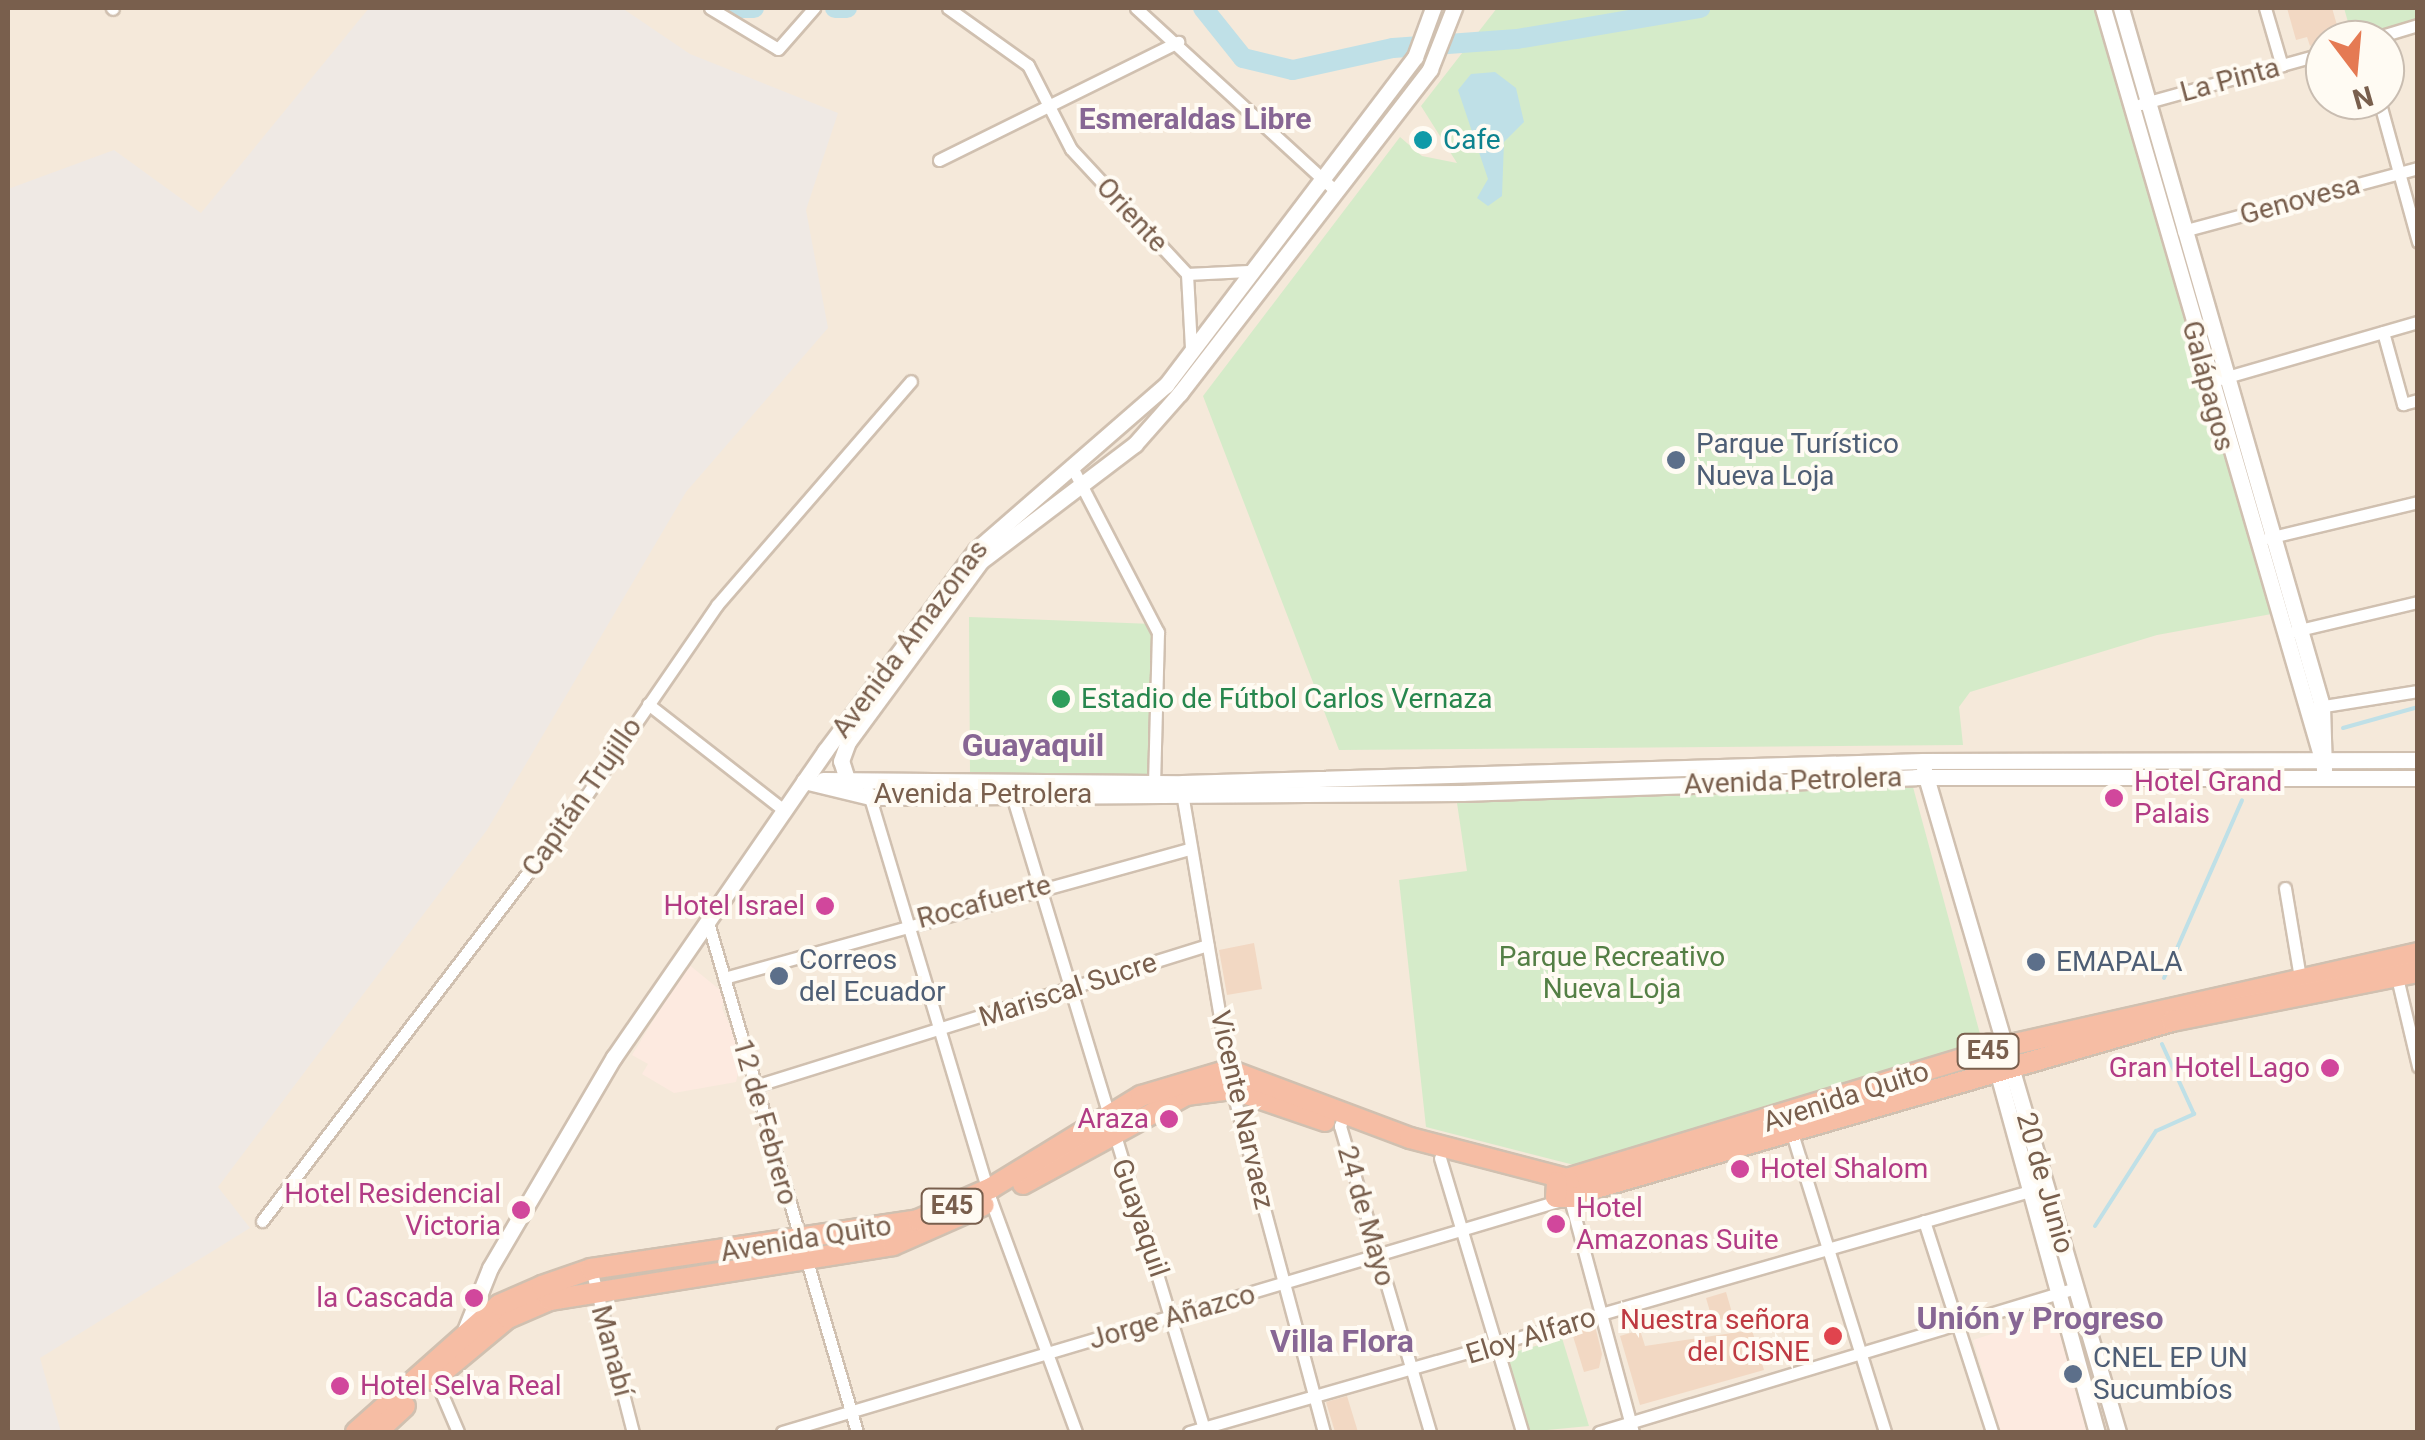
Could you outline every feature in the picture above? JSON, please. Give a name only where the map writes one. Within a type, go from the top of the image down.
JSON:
[{"type":"highway","name":"Avenida Quito","points":[[1564,1191],[1788,1125],[2172,1021],[2403,970],[2418,954]]},
{"type":"highway","name":"Avenida Quito","points":[[1788,1125],[1996,1048],[2300,978],[2403,970]]},
{"type":"highway","name":"Avenida Quito","points":[[356,1432],[499,1305],[593,1278],[801,1251],[918,1220],[991,1195],[1108,1129],[1141,1096],[1230,1080]]},
{"type":"highway","points":[[1230,1080],[1440,1158],[1564,1191]]},
{"type":"highway","points":[[1342,1120],[1564,1191]]},
{"type":"highway","name":"Avenida Quito","points":[[377,1432],[508,1318],[593,1278]]},
{"type":"main road","name":"Galápagos","points":[[2104,8],[2142,104],[2183,231],[2215,380],[2268,538],[2290,632],[2303,712],[2324,760]]},
{"type":"main road","name":"Galápagos","points":[[2121,8],[2142,104],[2215,380],[2290,632],[2322,706],[2325,779]]},
{"type":"main road","name":"Avenida Amazonas","points":[[464,1334],[490,1268],[614,1057],[709,926],[804,782],[976,550],[1124,431],[1191,355],[1248,271],[1415,57],[1444,12]]},
{"type":"main road","name":"Avenida Amazonas","points":[[856,779],[840,761],[848,742],[980,562],[1084,485],[1180,393],[1430,69],[1444,12]]},
{"type":"main road","name":"Avenida Petrolera","points":[[804,782],[856,779],[1181,788],[2418,760]]},
{"type":"main road","name":"Avenida Petrolera","points":[[1920,769],[2418,778]]},
{"type":"main road","name":"20 de Junio","points":[[1920,769],[1996,1048],[2046,1187],[2118,1432]]},
{"type":"main road","name":"Avenida Petrolera","points":[[804,782],[870,797],[1010,784],[1154,782],[1181,788]]},
{"type":"main road","name":"20 de Junio","points":[[2004,1069],[2028,1192],[2098,1432]]},
{"type":"street","points":[[710,8],[778,49],[814,8]]},
{"type":"street","name":"Oriente","points":[[948,8],[1021,58],[1082,163],[1188,274],[1191,355]]},
{"type":"street","points":[[1136,8],[1178,42],[1336,192]]},
{"type":"street","points":[[2264,8],[2282,66]]},
{"type":"street","points":[[939,160],[1178,42]]},
{"type":"street","name":"La Pinta","points":[[2142,104],[2305,59]]},
{"type":"street","points":[[2384,120],[2418,242]]},
{"type":"street","name":"Genovesa","points":[[2183,231],[2418,168]]},
{"type":"street","points":[[1188,274],[1248,271]]},
{"type":"street","points":[[2215,380],[2418,322]]},
{"type":"street","points":[[2384,332],[2403,404],[2418,400]]},
{"type":"street","name":"Capitán Trujillo","points":[[262,1220],[648,704],[717,605],[911,382]]},
{"type":"street","points":[[1073,469],[1158,632],[1154,782]]},
{"type":"street","points":[[2268,538],[2418,502]]},
{"type":"street","points":[[2290,632],[2418,602]]},
{"type":"street","points":[[2303,712],[2418,691]]},
{"type":"street","points":[[648,704],[786,811]]},
{"type":"street","points":[[856,779],[870,797],[991,1195],[1076,1432]]},
{"type":"street","name":"Guayaquil","points":[[1010,784],[1035,888],[1108,1129],[1174,1314],[1204,1430]]},
{"type":"street","name":"Vicente Narvaez","points":[[1181,788],[1230,1080],[1324,1432]]},
{"type":"street","name":"Rocafuerte","points":[[724,978],[1035,888],[1189,849]]},
{"type":"street","points":[[2285,888],[2300,978]]},
{"type":"street","name":"12 de Febrero","points":[[709,926],[857,1432]]},
{"type":"street","name":"Mariscal Sucre","points":[[755,1086],[1208,945]]},
{"type":"street","points":[[2403,970],[2418,1066]]},
{"type":"street","name":"24 de Mayo","points":[[1342,1120],[1378,1259],[1430,1432]]},
{"type":"street","points":[[1788,1125],[1832,1248],[1885,1432]]},
{"type":"street","points":[[1440,1158],[1458,1234],[1522,1432]]},
{"type":"street","name":"Eloy Alfaro","points":[[1189,1432],[1494,1349],[2046,1187]]},
{"type":"street","points":[[1564,1191],[1632,1428]]},
{"type":"street","name":"Jorge Añazco","points":[[782,1432],[1174,1314],[1378,1259],[1458,1234],[1564,1191]]},
{"type":"street","points":[[1924,1221],[1992,1432]]},
{"type":"street","name":"Manabí","points":[[593,1278],[633,1432]]},
{"type":"street","points":[[1599,1432],[1632,1428],[2075,1288]]},
{"type":"street","points":[[435,1378],[458,1432]]},
{"type":"shaded area","points":[[8,8],[2417,8],[2417,1432],[8,1432]]},
{"type":"shaded area","points":[[369,8],[622,8],[690,54],[838,113],[806,210],[828,328],[686,492],[487,830],[218,1187],[250,1228],[40,1358],[61,1432],[8,1432],[8,189],[114,150],[201,213]]},
{"type":"shaded area","points":[[688,964],[725,994],[722,1008],[742,1054],[736,1082],[674,1093],[642,1074],[648,1064],[632,1055]]},
{"type":"shaded area","points":[[2059,1312],[2094,1432],[2001,1432],[1973,1340]]},
{"type":"green space","points":[[1497,8],[2094,8],[2277,613],[2157,635],[1970,692],[1959,707],[1963,745],[1339,750],[1203,396],[1400,137],[1422,156],[1457,163],[1421,106]]},
{"type":"green space","points":[[2344,8],[2417,8],[2417,21],[2405,25],[2405,20],[2347,20]]},
{"type":"green space","name":"Estadio de Fútbol Carlos Vernaza","points":[[969,617],[1153,624],[1151,775],[970,774]]},
{"type":"green space","name":"Parque Recreativo Nueva Loja","points":[[1913,787],[1983,1045],[1582,1167],[1426,1127],[1399,880],[1467,871],[1457,803]]},
{"type":"green space","points":[[1562,1338],[1589,1426],[1526,1432],[1502,1356]]},
{"type":"water","points":[[1495,72],[1516,88],[1524,122],[1504,142],[1502,196],[1488,206],[1477,198],[1488,179],[1458,90],[1471,74]]},
{"type":"building","points":[[2287,8],[2332,8],[2336,20],[2305,20],[2305,38],[2296,40]]},
{"type":"building","points":[[1254,943],[1262,989],[1227,995],[1219,950]]},
{"type":"building","points":[[1726,1292],[1733,1316],[1713,1322],[1706,1298]]},
{"type":"building","points":[[1595,1326],[1602,1354],[1599,1368],[1584,1372],[1572,1333]]},
{"type":"building","points":[[1640,1330],[1645,1346],[1752,1330],[1764,1370],[1640,1405],[1620,1336]]},
{"type":"building","points":[[1347,1396],[1358,1432],[1335,1432],[1326,1402]]},
{"type":"waterway","points":[[733,8],[754,8]]},
{"type":"waterway","points":[[835,8],[847,8]]},
{"type":"waterway","points":[[1203,8],[1243,58],[1293,70],[1393,48],[1517,39],[1700,8]]},
{"type":"waterway","points":[[2343,728],[2418,707]]},
{"type":"waterway","points":[[2164,978],[2242,800]]},
{"type":"waterway","points":[[2095,1226],[2156,1131],[2194,1114],[2162,1044]]},
{"type":"place","name":"Cafe","points":[[1423,140]]},
{"type":"place","name":"Parque Turístico Nueva Loja","points":[[1676,460]]},
{"type":"place","name":"Estadio de Fútbol Carlos Vernaza","points":[[1061,699]]},
{"type":"place","name":"Hotel Grand Palais","points":[[2114,798]]},
{"type":"place","name":"Hotel Israel","points":[[825,906]]},
{"type":"place","name":"EMAPALA","points":[[2036,962]]},
{"type":"place","name":"Correos del Ecuador","points":[[779,976]]},
{"type":"place","name":"Gran Hotel Lago","points":[[2330,1068]]},
{"type":"place","name":"Araza","points":[[1169,1119]]},
{"type":"place","name":"Hotel Shalom","points":[[1740,1169]]},
{"type":"place","name":"Hotel Residencial Victoria","points":[[521,1210]]},
{"type":"place","name":"Hotel Amazonas Suite","points":[[1556,1224]]},
{"type":"place","name":"la Cascada","points":[[474,1298]]},
{"type":"place","name":"Nuestra señora del CISNE","points":[[1833,1336]]},
{"type":"place","name":"CNEL EP UN Sucumbíos","points":[[2073,1374]]},
{"type":"place","name":"Hotel Selva Real","points":[[340,1386]]},
{"type":"district","name":"Esmeraldas Libre","points":[[1195,119]]},
{"type":"district","name":"Guayaquil","points":[[1033,745]]},
{"type":"district","name":"Unión y Progreso","points":[[2040,1318]]},
{"type":"district","name":"Villa Flora","points":[[1342,1341]]}]
